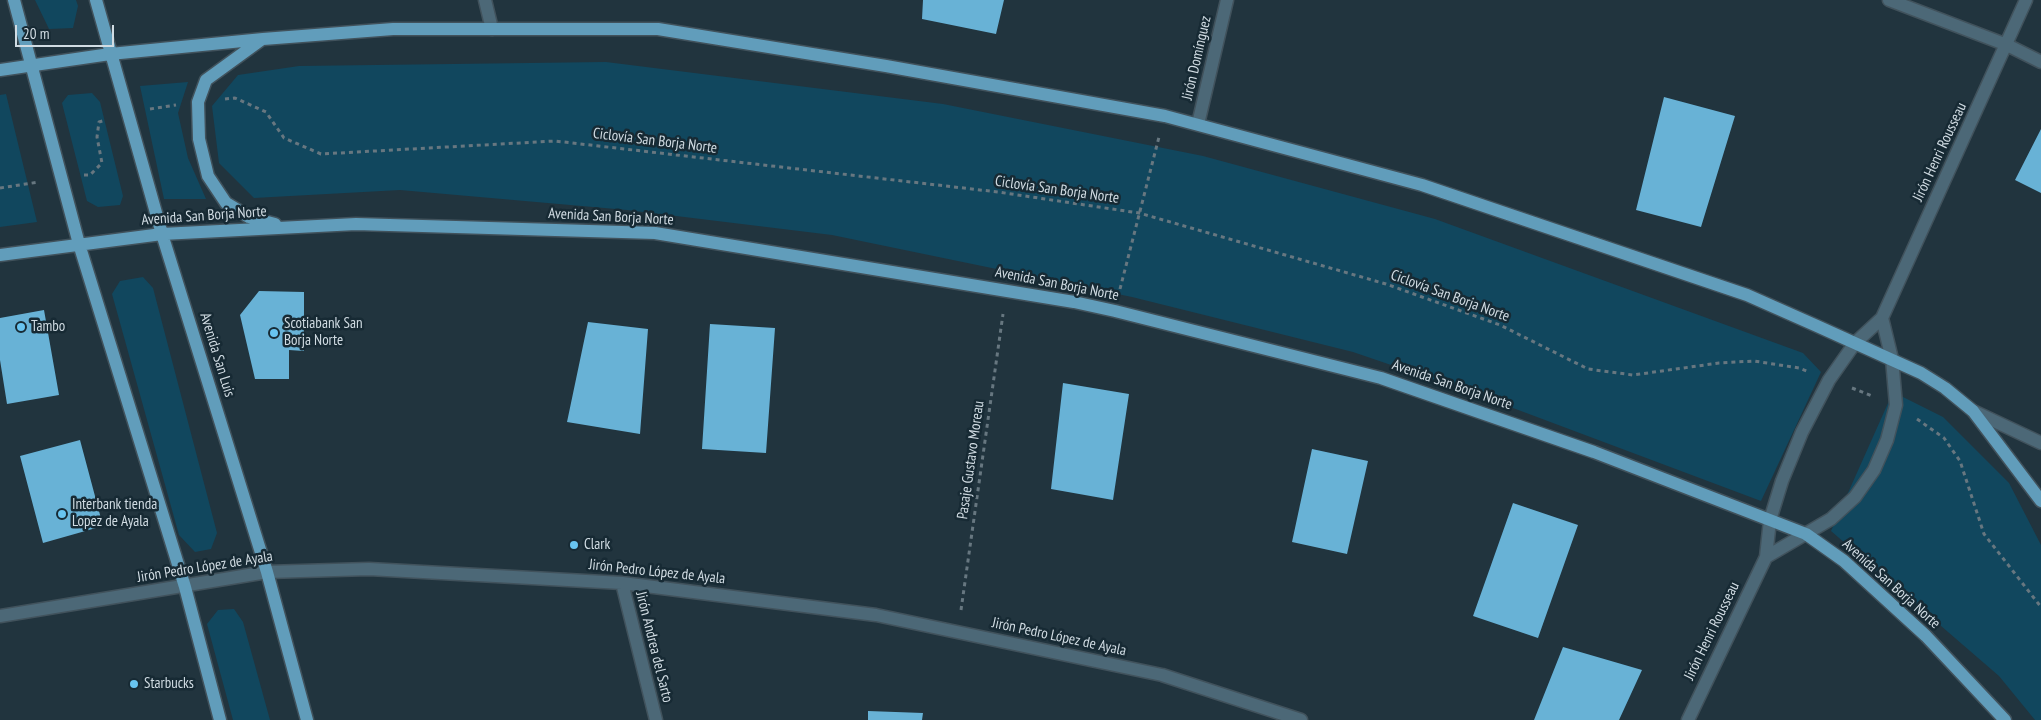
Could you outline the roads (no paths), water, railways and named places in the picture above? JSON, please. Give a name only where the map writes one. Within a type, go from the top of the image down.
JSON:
[{"type":"main road","points":[[14,0],[79,244],[185,587],[220,720]]},
{"type":"main road","name":"Avenida San Luis","points":[[96,0],[162,234],[267,572],[307,720]]},
{"type":"main road","points":[[0,70],[110,54],[393,29],[658,29],[886,66],[1165,116],[1422,185],[1747,295],[1921,372],[1973,411],[2041,501]]},
{"type":"main road","points":[[263,39],[206,80],[198,102],[199,139],[208,176],[226,203],[249,217],[287,227]]},
{"type":"main road","name":"Avenida San Borja Norte","points":[[0,255],[162,234],[356,224],[655,233],[1115,311],[1381,378],[1594,452],[1806,534],[1844,560],[1926,636],[2005,720]]},
{"type":"street","points":[[484,0],[492,29]]},
{"type":"street","name":"Jirón Domínguez","points":[[1198,124],[1227,0]]},
{"type":"street","points":[[1889,0],[2007,45],[2041,62]]},
{"type":"street","name":"Jirón Henri Rousseau","points":[[1688,720],[1766,557],[1770,520],[1782,480],[1802,432],[1829,380],[1855,343],[1882,318],[2026,0]]},
{"type":"street","points":[[1766,557],[1831,519],[1855,497],[1874,470],[1887,440],[1896,405],[1892,359],[1882,318]]},
{"type":"street","points":[[1973,411],[2041,443]]},
{"type":"street","name":"Jirón Pedro López de Ayala","points":[[0,616],[267,572],[369,569],[622,583],[876,615],[1162,675],[1301,720]]},
{"type":"street","name":"Jirón Andrea del Sarto","points":[[622,583],[656,720]]},
{"type":"place","name":"Tambo","points":[[21,327]]},
{"type":"place","name":"Scotiabank San Borja Norte","points":[[274,333]]},
{"type":"place","name":"Interbank tienda Lopez de Ayala","points":[[62,514]]},
{"type":"place","name":"Clark","points":[[574,545]]},
{"type":"place","name":"Starbucks","points":[[134,684]]}]
